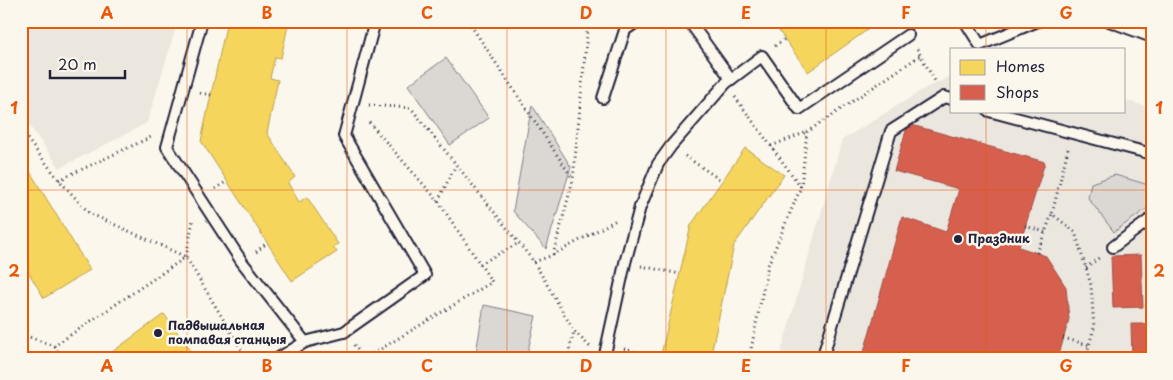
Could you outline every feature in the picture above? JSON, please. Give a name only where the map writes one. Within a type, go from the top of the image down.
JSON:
[{"type":"lane","points":[[202,21],[167,147],[242,262],[305,342]]},
{"type":"lane","points":[[603,98],[625,30],[638,21]]},
{"type":"lane","points":[[689,21],[728,81]]},
{"type":"lane","points":[[965,21],[980,45],[1038,21]]},
{"type":"lane","points":[[1109,21],[1152,37]]},
{"type":"lane","points":[[277,359],[305,342],[344,332],[426,275],[344,136],[375,22]]},
{"type":"lane","points":[[604,359],[625,262],[640,207],[658,164],[670,146],[728,81],[762,56],[799,110],[908,35]]},
{"type":"lane","points":[[822,359],[891,131],[948,98]]},
{"type":"lane","points":[[993,112],[1152,154]]},
{"type":"lane","points":[[1112,247],[1152,218]]},
{"type":"path","points":[[468,21],[573,180]]},
{"type":"path","points":[[553,255],[573,180],[588,22]]},
{"type":"path","points":[[771,146],[807,132],[921,55],[948,98]]},
{"type":"path","points":[[728,81],[801,187]]},
{"type":"path","points":[[353,104],[411,108],[534,262],[574,331],[594,352]]},
{"type":"path","points":[[21,131],[59,180],[89,213],[186,257],[247,359]]},
{"type":"path","points":[[749,359],[768,265],[801,187],[807,132]]},
{"type":"path","points":[[1037,253],[1052,214],[1072,133]]},
{"type":"path","points":[[59,180],[156,135]]},
{"type":"path","points":[[670,146],[722,181]]},
{"type":"path","points":[[438,201],[456,165]]},
{"type":"path","points":[[54,346],[186,257],[198,194]]},
{"type":"path","points":[[534,262],[553,255],[640,207]]},
{"type":"path","points":[[1052,214],[1075,232],[1091,285],[1094,328],[1085,359]]},
{"type":"path","points":[[1025,226],[1046,232]]},
{"type":"path","points":[[480,264],[519,243]]},
{"type":"path","points":[[625,262],[680,274]]},
{"type":"path","points":[[567,359],[574,331]]},
{"type":"path","points":[[21,337],[24,335],[54,346],[63,359]]},
{"type":"path","points":[[1064,338],[1089,345]]},
{"type":"path","points":[[607,344],[660,358]]},
{"type":"shaded area","points":[[21,21],[178,21],[147,123],[60,168],[21,114]]},
{"type":"shaded area","points":[[446,58],[489,118],[450,145],[408,85]]},
{"type":"shaded area","points":[[950,77],[950,112],[1126,112],[1126,101],[1152,108],[1152,359],[779,359],[842,140],[927,87]]},
{"type":"shaded area","points":[[532,105],[571,167],[546,249],[513,211]]},
{"type":"shaded area","points":[[1115,175],[1152,186],[1152,205],[1114,232],[1088,198],[1091,183]]},
{"type":"shaded area","points":[[484,305],[536,316],[526,359],[475,359]]},
{"type":"building: Homes","points":[[227,21],[289,21],[281,58],[275,57],[270,78],[278,80],[267,133],[295,177],[288,183],[299,202],[307,197],[338,244],[333,247],[337,252],[292,281],[201,141]]},
{"type":"building: Homes","points":[[772,21],[876,21],[877,23],[808,72]]},
{"type":"building: Homes","points":[[745,148],[784,175],[734,245],[710,359],[660,359],[691,225]]},
{"type":"building: Homes","points":[[21,157],[90,270],[44,298],[21,260]]},
{"type":"building: Homes","name":"Падвышальная помпавая станцыя","points":[[164,314],[192,352],[183,359],[111,359],[108,355]]},
{"type":"building: Shops","name":"Праздник","points":[[908,124],[1045,162],[1019,247],[1046,256],[1066,287],[1069,319],[1059,355],[1056,359],[862,359],[902,217],[946,232],[959,189],[894,171]]},
{"type":"building: Shops","points":[[1141,255],[1143,307],[1113,308],[1111,256]]},
{"type":"building: Shops","points":[[1131,324],[1148,324],[1149,359],[1132,359]]},
{"type":"place","name":"Праздник","points":[[958,239]]},
{"type":"place","name":"Падвышальная помпавая станцыя","points":[[158,333]]}]
